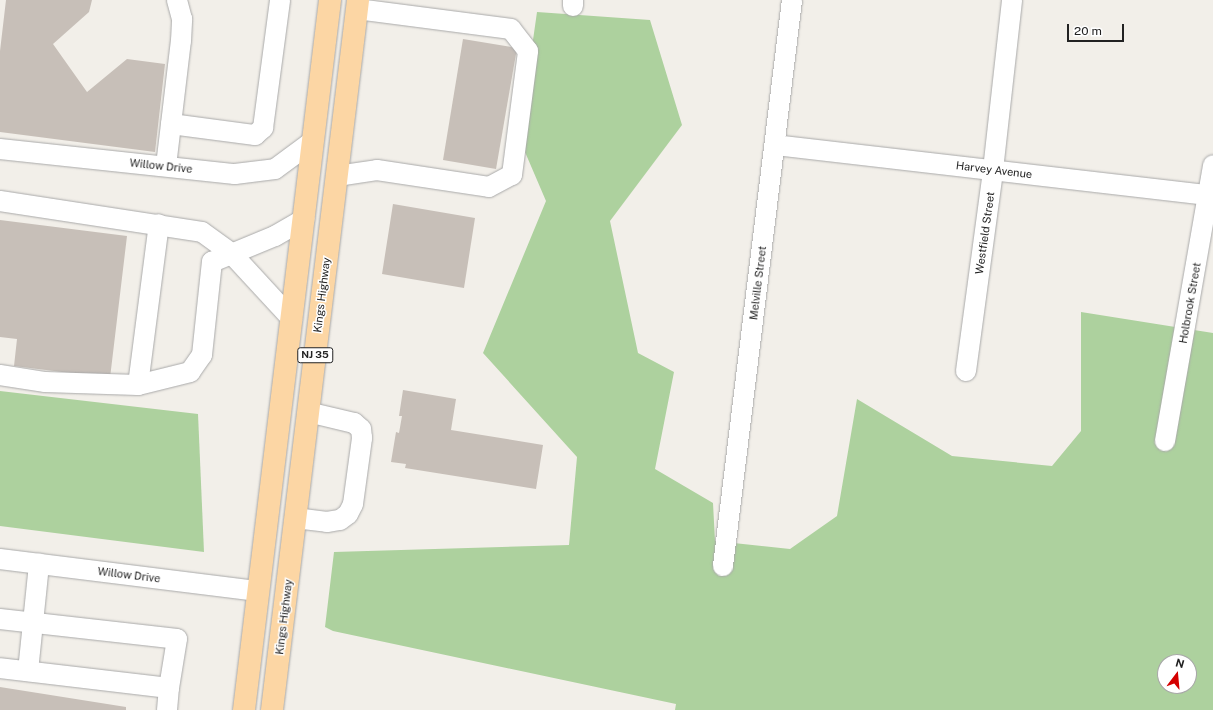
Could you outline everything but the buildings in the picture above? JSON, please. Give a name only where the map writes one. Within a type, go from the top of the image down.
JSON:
[{"type":"main road","name":"NJ 35","points":[[244,710],[330,0]]},
{"type":"main road","name":"Kings Highway","points":[[276,707],[295,518],[357,4]]},
{"type":"street","points":[[166,166],[182,19],[177,0]]},
{"type":"street","points":[[171,124],[256,135],[263,128],[280,0]]},
{"type":"street","name":"Melville Street","points":[[724,566],[792,0]]},
{"type":"street","name":"Westfield Street","points":[[966,371],[993,170],[1012,0]]},
{"type":"street","points":[[337,176],[377,170],[489,186],[512,175],[528,51],[511,29],[357,4]]},
{"type":"street","name":"Willow Drive","points":[[0,149],[236,174],[275,169],[313,141]]},
{"type":"street","name":"Harvey Avenue","points":[[774,145],[1211,195]]},
{"type":"street","name":"Holbrook Street","points":[[1164,441],[1211,195],[1213,165]]},
{"type":"street","points":[[0,201],[159,224],[202,232],[231,253],[292,319]]},
{"type":"street","points":[[0,375],[45,382],[138,385],[190,372],[202,355],[212,262],[275,236],[304,219]]},
{"type":"street","points":[[138,385],[159,224]]},
{"type":"street","points":[[295,518],[328,522],[340,520],[348,514],[355,490],[362,438],[361,429],[354,423],[308,412]]},
{"type":"street","name":"Willow Drive","points":[[0,559],[258,591]]},
{"type":"street","points":[[28,671],[39,564]]},
{"type":"street","points":[[0,619],[33,624],[177,639],[167,710]]},
{"type":"street","points":[[0,668],[169,688]]},
{"type":"green space","points":[[537,12],[650,20],[682,125],[610,221],[638,353],[674,372],[655,469],[713,503],[715,541],[790,549],[837,516],[857,399],[952,456],[1052,466],[1081,431],[1081,312],[1213,333],[1213,710],[675,710],[676,704],[333,631],[325,627],[334,552],[569,545],[577,457],[483,353],[546,201],[519,138]]},
{"type":"green space","points":[[0,391],[198,414],[204,552],[0,526]]}]
